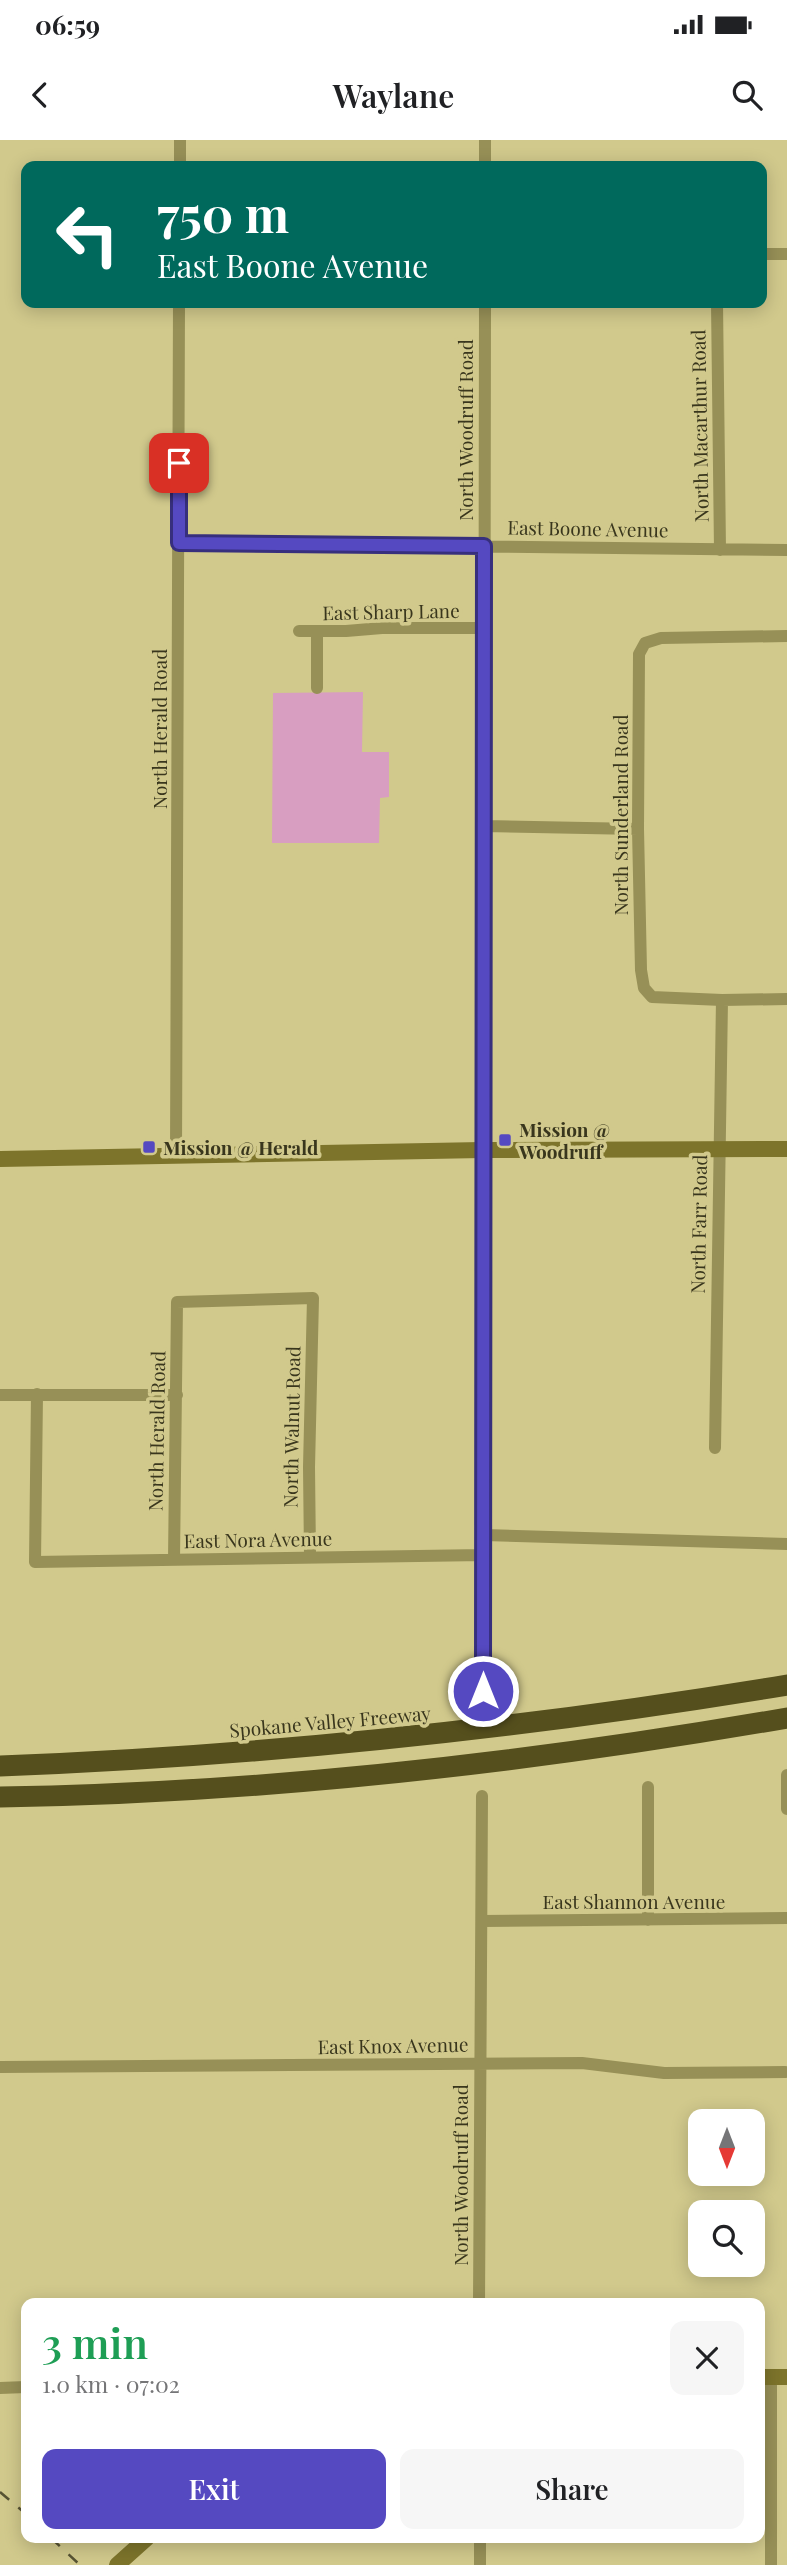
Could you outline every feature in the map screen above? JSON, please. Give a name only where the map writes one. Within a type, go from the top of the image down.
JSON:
[{"type":"highway","name":"Spokane Valley Freeway","points":[[0,1766],[109,1762],[362,1742],[665,1705],[787,1685]]},
{"type":"highway","points":[[0,1797],[326,1779],[543,1755],[787,1718]]},
{"type":"street","points":[[180,140],[180,161]]},
{"type":"street","points":[[485,140],[485,161]]},
{"type":"street","points":[[767,254],[787,254]]},
{"type":"street","name":"North Herald Road","points":[[176,1156],[179,308]]},
{"type":"street","name":"North Woodruff Road","points":[[483,1691],[485,308]]},
{"type":"street","name":"North Macarthur Road","points":[[717,308],[719,550]]},
{"type":"street","name":"East Boone Avenue","points":[[179,543],[787,550]]},
{"type":"street","name":"East Sharp Lane","points":[[299,631],[484,628]]},
{"type":"street","points":[[317,631],[317,688]]},
{"type":"street","name":"North Sunderland Road","points":[[722,1000],[652,996],[644,988],[641,970],[638,829],[639,654],[645,643],[661,638],[787,636]]},
{"type":"street","points":[[485,826],[638,829]]},
{"type":"street","points":[[722,1000],[787,999]]},
{"type":"street","name":"North Farr Road","points":[[715,1448],[722,1000]]},
{"type":"street","points":[[0,1158],[482,1150],[787,1149]]},
{"type":"street","name":"North Walnut Road","points":[[177,1302],[313,1298],[310,1556]]},
{"type":"street","name":"North Herald Road","points":[[174,1560],[177,1302]]},
{"type":"street","name":"East Nora Avenue","points":[[37,1394],[35,1562],[483,1555]]},
{"type":"street","points":[[0,1395],[177,1395]]},
{"type":"street","points":[[484,1535],[787,1544]]},
{"type":"street","points":[[787,1775],[787,1809]]},
{"type":"street","points":[[648,1787],[648,1920]]},
{"type":"street","name":"North Woodruff Road","points":[[479,2298],[482,1796]]},
{"type":"street","name":"East Shannon Avenue","points":[[482,1921],[787,1918]]},
{"type":"street","name":"East Knox Avenue","points":[[0,2067],[596,2063],[664,2073],[785,2072]]},
{"type":"street","points":[[771,2565],[772,2377]]},
{"type":"street","points":[[0,2388],[21,2387]]},
{"type":"street","points":[[117,2565],[141,2543]]},
{"type":"street","points":[[480,2543],[480,2565]]},
{"type":"shaded area","points":[[363,692],[362,752],[389,752],[389,797],[380,798],[379,843],[272,843],[273,693]]},
{"type":"railway","points":[[0,2492],[21,2510]]},
{"type":"railway","points":[[56,2543],[80,2565]]},
{"type":"place","name":"Mission @ Woodruff","points":[[505,1140]]},
{"type":"place","name":"Mission @ Herald","points":[[149,1147]]},
{"type":"route","points":[[179,463],[179,543],[484,546],[483,1691]]}]
